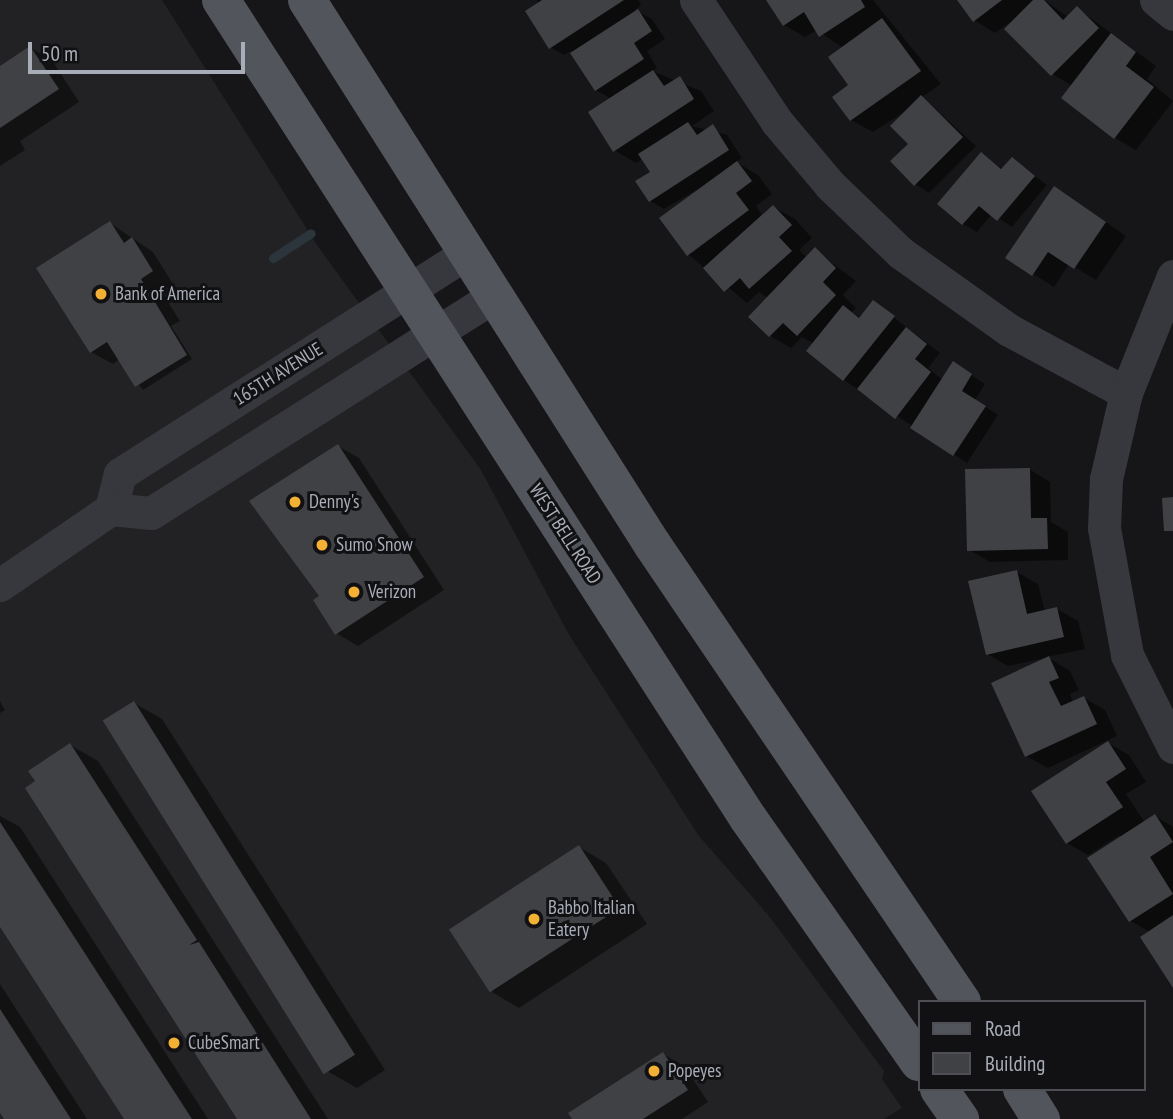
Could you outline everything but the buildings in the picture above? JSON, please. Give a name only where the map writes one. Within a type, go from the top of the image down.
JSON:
[{"type":"main road","name":"WEST BELL ROAD","points":[[220,0],[769,849],[918,1061]]},
{"type":"main road","points":[[307,0],[494,296],[852,847],[961,1000]]},
{"type":"main road","points":[[940,1091],[960,1119]]},
{"type":"main road","points":[[1022,1091],[1041,1119]]},
{"type":"street","points":[[696,0],[777,122],[830,185],[901,253],[1009,330],[1126,393]]},
{"type":"street","points":[[1156,0],[1173,14]]},
{"type":"street","name":"165TH AVENUE","points":[[111,509],[120,474],[467,253]]},
{"type":"street","points":[[1173,276],[1126,393],[1106,479],[1104,528],[1127,655],[1173,747]]},
{"type":"street","points":[[0,585],[111,509],[152,513],[494,296]]},
{"type":"shaded area","points":[[0,0],[162,0],[319,248],[481,470],[568,633],[699,836],[769,916],[884,1071],[882,1079],[902,1108],[884,1119],[0,1119]]},
{"type":"waterway","points":[[273,258],[311,233]]},
{"type":"place","name":"Bank of America","points":[[101,294]]},
{"type":"place","name":"Denny's","points":[[295,502]]},
{"type":"place","name":"Sumo Snow","points":[[322,545]]},
{"type":"place","name":"Verizon","points":[[354,592]]},
{"type":"place","name":"Babbo Italian Eatery","points":[[534,919]]},
{"type":"place","name":"CubeSmart","points":[[174,1043]]},
{"type":"place","name":"Popeyes","points":[[654,1071]]}]
